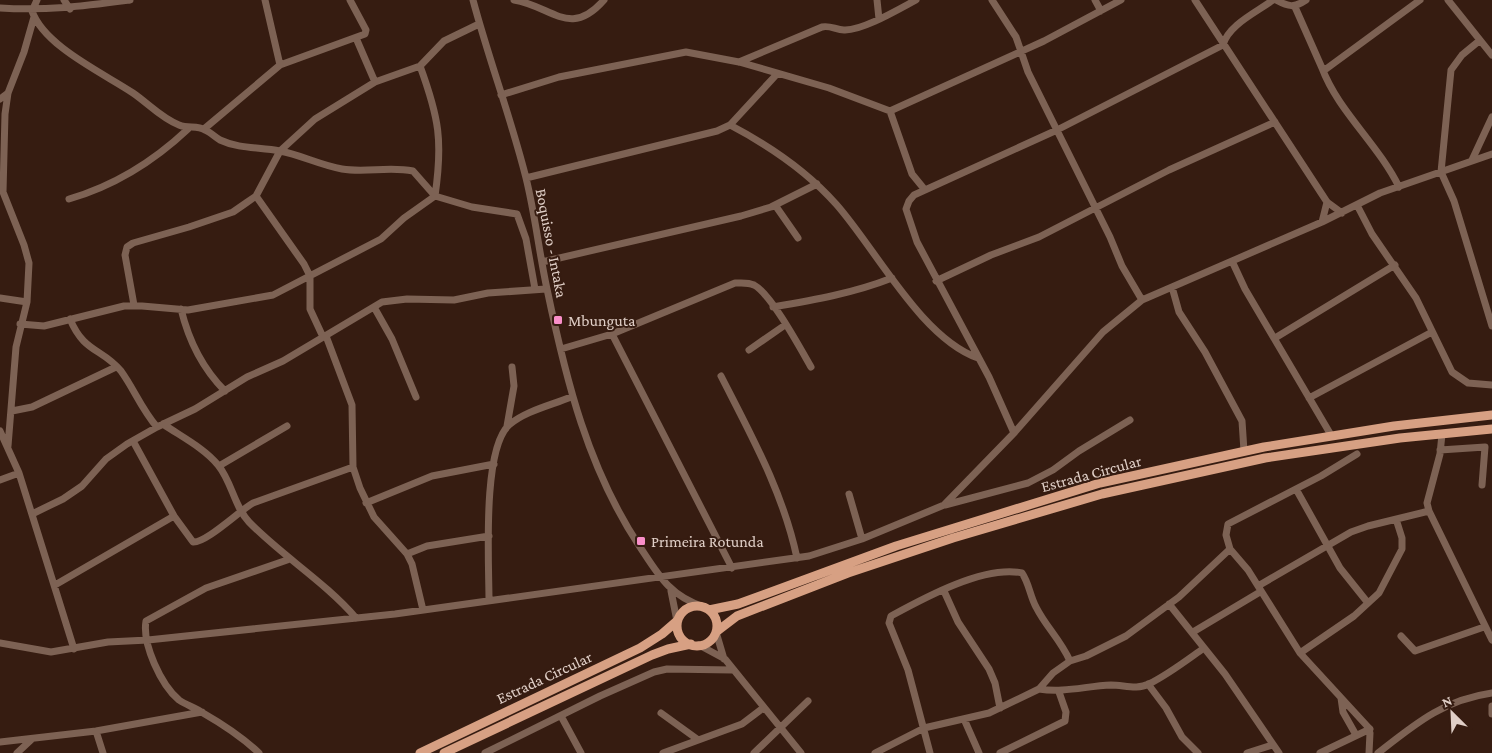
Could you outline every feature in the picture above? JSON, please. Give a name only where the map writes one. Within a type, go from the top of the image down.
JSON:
[{"type":"main road","name":"Estrada Circular","points":[[707,609],[738,604],[896,546],[1082,489],[1244,451],[1331,435],[1492,415]]},
{"type":"main road","name":"Estrada Circular","points":[[716,632],[737,616],[848,573],[953,538],[1102,494],[1266,458],[1400,438],[1492,428]]},
{"type":"main road","points":[[691,607],[707,609],[716,622],[716,632],[709,641],[695,645],[681,638],[677,621],[686,610],[691,607]]},
{"type":"main road","name":"Estrada Circular","points":[[420,753],[640,648],[662,634],[677,621]]},
{"type":"main road","name":"Estrada Circular","points":[[444,753],[652,655],[668,649],[695,645]]},
{"type":"street","points":[[8,446],[20,324],[27,302],[28,263],[24,245],[3,192],[3,111],[24,52],[37,0]]},
{"type":"street","points":[[64,0],[70,9]]},
{"type":"street","points":[[0,8],[33,14],[130,0]]},
{"type":"street","points":[[265,0],[280,65]]},
{"type":"street","points":[[204,129],[280,65],[356,38],[366,32],[350,0]]},
{"type":"street","name":"Boquisso - Intaka","points":[[474,0],[479,24],[526,178],[546,289],[571,397],[602,479],[632,535],[671,591]]},
{"type":"street","points":[[514,0],[528,2],[556,17],[569,19],[583,18],[593,13],[604,0]]},
{"type":"street","points":[[877,0],[879,19]]},
{"type":"street","points":[[739,62],[822,27],[829,26],[844,30],[879,19],[916,0]]},
{"type":"street","points":[[992,0],[1016,37],[1019,51],[1122,266],[1142,300]]},
{"type":"street","points":[[1095,0],[1102,10]]},
{"type":"street","points":[[501,95],[559,77],[676,52],[703,54],[739,62],[829,88],[890,111],[1044,41],[1121,0]]},
{"type":"street","points":[[1195,0],[1327,202],[1342,213]]},
{"type":"street","points":[[1014,433],[978,358],[917,242],[906,209],[908,201],[914,195],[1057,130],[1223,45],[1233,29],[1272,0]]},
{"type":"street","points":[[1276,0],[1287,6],[1295,7],[1306,0]]},
{"type":"street","points":[[1322,68],[1326,69],[1420,0]]},
{"type":"street","points":[[1448,0],[1492,55]]},
{"type":"street","points":[[1295,7],[1329,85],[1385,160],[1399,187]]},
{"type":"street","points":[[33,14],[51,38],[97,72],[135,94],[159,115],[188,129],[204,129],[232,144],[280,151],[342,169],[362,171],[398,168],[413,171],[435,196],[472,207],[517,214],[526,239],[535,289]]},
{"type":"street","points":[[134,305],[125,255],[127,247],[133,242],[189,227],[233,212],[256,196],[280,151],[315,120],[375,82],[420,66],[444,41],[479,24]]},
{"type":"street","points":[[356,38],[375,82]]},
{"type":"street","points":[[1479,41],[1462,55],[1451,70],[1441,172],[1454,201],[1492,326]]},
{"type":"street","points":[[420,66],[436,113],[439,131],[435,196]]},
{"type":"street","points":[[526,178],[683,142],[730,125],[777,74]]},
{"type":"street","points":[[0,99],[8,93]]},
{"type":"street","points":[[890,111],[912,174],[925,190]]},
{"type":"street","points":[[1472,160],[1492,117]]},
{"type":"street","points":[[936,281],[1039,237],[1169,170],[1274,122]]},
{"type":"street","points":[[730,125],[772,148],[817,184],[865,240],[928,323],[960,349],[978,358]]},
{"type":"street","points":[[69,199],[107,186],[130,173],[175,141],[188,129]]},
{"type":"street","points":[[944,505],[1014,433],[1103,332],[1142,300],[1322,222],[1380,193],[1492,154]]},
{"type":"street","points":[[542,262],[708,224],[775,205],[817,184]]},
{"type":"street","points":[[256,196],[304,264],[310,276],[310,309],[324,337],[352,405],[353,467],[366,504],[387,535],[406,554],[415,571],[423,610]]},
{"type":"street","points":[[20,324],[44,326],[134,305],[182,310],[273,295],[380,239],[404,218],[435,196]]},
{"type":"street","points":[[1322,222],[1327,202]]},
{"type":"street","points":[[775,205],[798,238]]},
{"type":"street","points":[[1358,205],[1372,234],[1416,298],[1452,372],[1474,384],[1492,385]]},
{"type":"street","points":[[1232,261],[1237,275],[1331,435]]},
{"type":"street","points":[[1275,338],[1395,265]]},
{"type":"street","points":[[774,307],[867,288],[892,278]]},
{"type":"street","points":[[561,349],[612,334],[735,283],[753,284],[760,289],[774,307],[811,367]]},
{"type":"street","points":[[1172,287],[1179,312],[1204,352],[1242,421],[1244,451]]},
{"type":"street","points":[[32,514],[63,499],[76,490],[114,453],[133,441],[225,392],[247,377],[283,361],[374,307],[392,300],[454,300],[488,293],[546,289]]},
{"type":"street","points":[[0,298],[27,302]]},
{"type":"street","points":[[374,307],[392,339],[416,397]]},
{"type":"street","points":[[182,310],[187,333],[201,362],[225,392]]},
{"type":"street","points":[[70,319],[83,342],[116,367],[160,426],[200,448],[219,466],[240,510],[250,523],[290,559],[337,597],[356,618]]},
{"type":"street","points":[[749,350],[785,325]]},
{"type":"street","points":[[1309,398],[1432,332]]},
{"type":"street","points":[[612,334],[732,568]]},
{"type":"street","points":[[12,411],[32,407],[116,367]]},
{"type":"street","points":[[489,600],[489,495],[494,464],[501,439],[508,426],[514,386],[512,367]]},
{"type":"street","points":[[720,376],[773,480],[793,537],[797,558]]},
{"type":"street","points":[[508,426],[518,419],[571,397]]},
{"type":"street","points":[[0,643],[51,652],[108,642],[148,640],[423,610],[797,558],[862,539],[944,505],[1028,483],[1053,470],[1087,446],[1130,420]]},
{"type":"street","points":[[219,466],[287,426]]},
{"type":"street","points":[[0,431],[19,473],[74,649]]},
{"type":"street","points":[[1442,434],[1427,503],[1428,511],[1492,640]]},
{"type":"street","points":[[133,441],[174,516],[190,539],[198,543],[240,510],[264,499],[353,467]]},
{"type":"street","points":[[1440,450],[1484,447],[1482,484]]},
{"type":"street","points":[[1358,454],[1228,524],[1226,535],[1230,549],[1248,570],[1300,653],[1370,729],[1369,753]]},
{"type":"street","points":[[366,504],[432,476],[494,464]]},
{"type":"street","points":[[0,480],[19,473]]},
{"type":"street","points":[[1296,489],[1326,546],[1368,603]]},
{"type":"street","points":[[849,494],[862,539]]},
{"type":"street","points":[[1193,632],[1326,546],[1368,526],[1428,511]]},
{"type":"street","points":[[55,585],[174,516]]},
{"type":"street","points":[[1300,653],[1349,620],[1387,582],[1402,549],[1402,538],[1396,519]]},
{"type":"street","points":[[406,554],[427,546],[489,536]]},
{"type":"street","points":[[875,753],[924,728],[1000,708],[1039,688],[1053,673],[1070,661],[1086,656],[1126,636],[1169,604],[1230,549]]},
{"type":"street","points":[[259,753],[233,730],[179,700],[158,673],[151,656],[145,627],[146,621],[152,616],[206,588],[290,559]]},
{"type":"street","points":[[930,753],[908,670],[888,623],[889,618],[944,591],[987,575],[1008,572],[1022,573],[1041,616],[1061,642],[1070,661]]},
{"type":"street","points":[[671,591],[688,602],[707,609]]},
{"type":"street","points":[[671,591],[677,621]]},
{"type":"street","points":[[944,591],[958,622],[989,669],[995,683],[1000,708]]},
{"type":"street","points":[[1169,604],[1193,632],[1272,746],[1279,753]]},
{"type":"street","points":[[1401,636],[1415,651],[1484,627]]},
{"type":"street","points":[[716,632],[725,659],[732,670],[801,753]]},
{"type":"street","points":[[695,645],[725,659]]},
{"type":"street","points":[[1039,688],[1059,692],[1114,685],[1132,688],[1148,684],[1204,648]]},
{"type":"street","points":[[485,753],[494,751],[636,679],[667,669],[732,670]]},
{"type":"street","points":[[1148,684],[1166,708],[1182,737],[1198,753]]},
{"type":"street","points":[[1000,753],[1065,721],[1066,712],[1059,692]]},
{"type":"street","points":[[1378,753],[1435,710],[1460,699],[1492,693]]},
{"type":"street","points":[[1341,698],[1343,712],[1356,735]]},
{"type":"street","points":[[754,753],[808,701]]},
{"type":"street","points":[[1492,706],[1492,714]]},
{"type":"street","points":[[663,753],[742,724],[764,708]]},
{"type":"street","points":[[0,742],[96,731],[202,712]]},
{"type":"street","points":[[661,713],[697,739]]},
{"type":"street","points":[[561,716],[581,753]]},
{"type":"street","points":[[964,719],[979,753]]},
{"type":"street","points":[[1320,753],[1370,729]]},
{"type":"street","points":[[96,731],[103,753]]},
{"type":"street","points":[[17,753],[32,739]]},
{"type":"street","points":[[1247,753],[1272,746]]},
{"type":"place","name":"Mbunguta","points":[[558,320]]},
{"type":"place","name":"Primeira Rotunda","points":[[641,541]]}]
